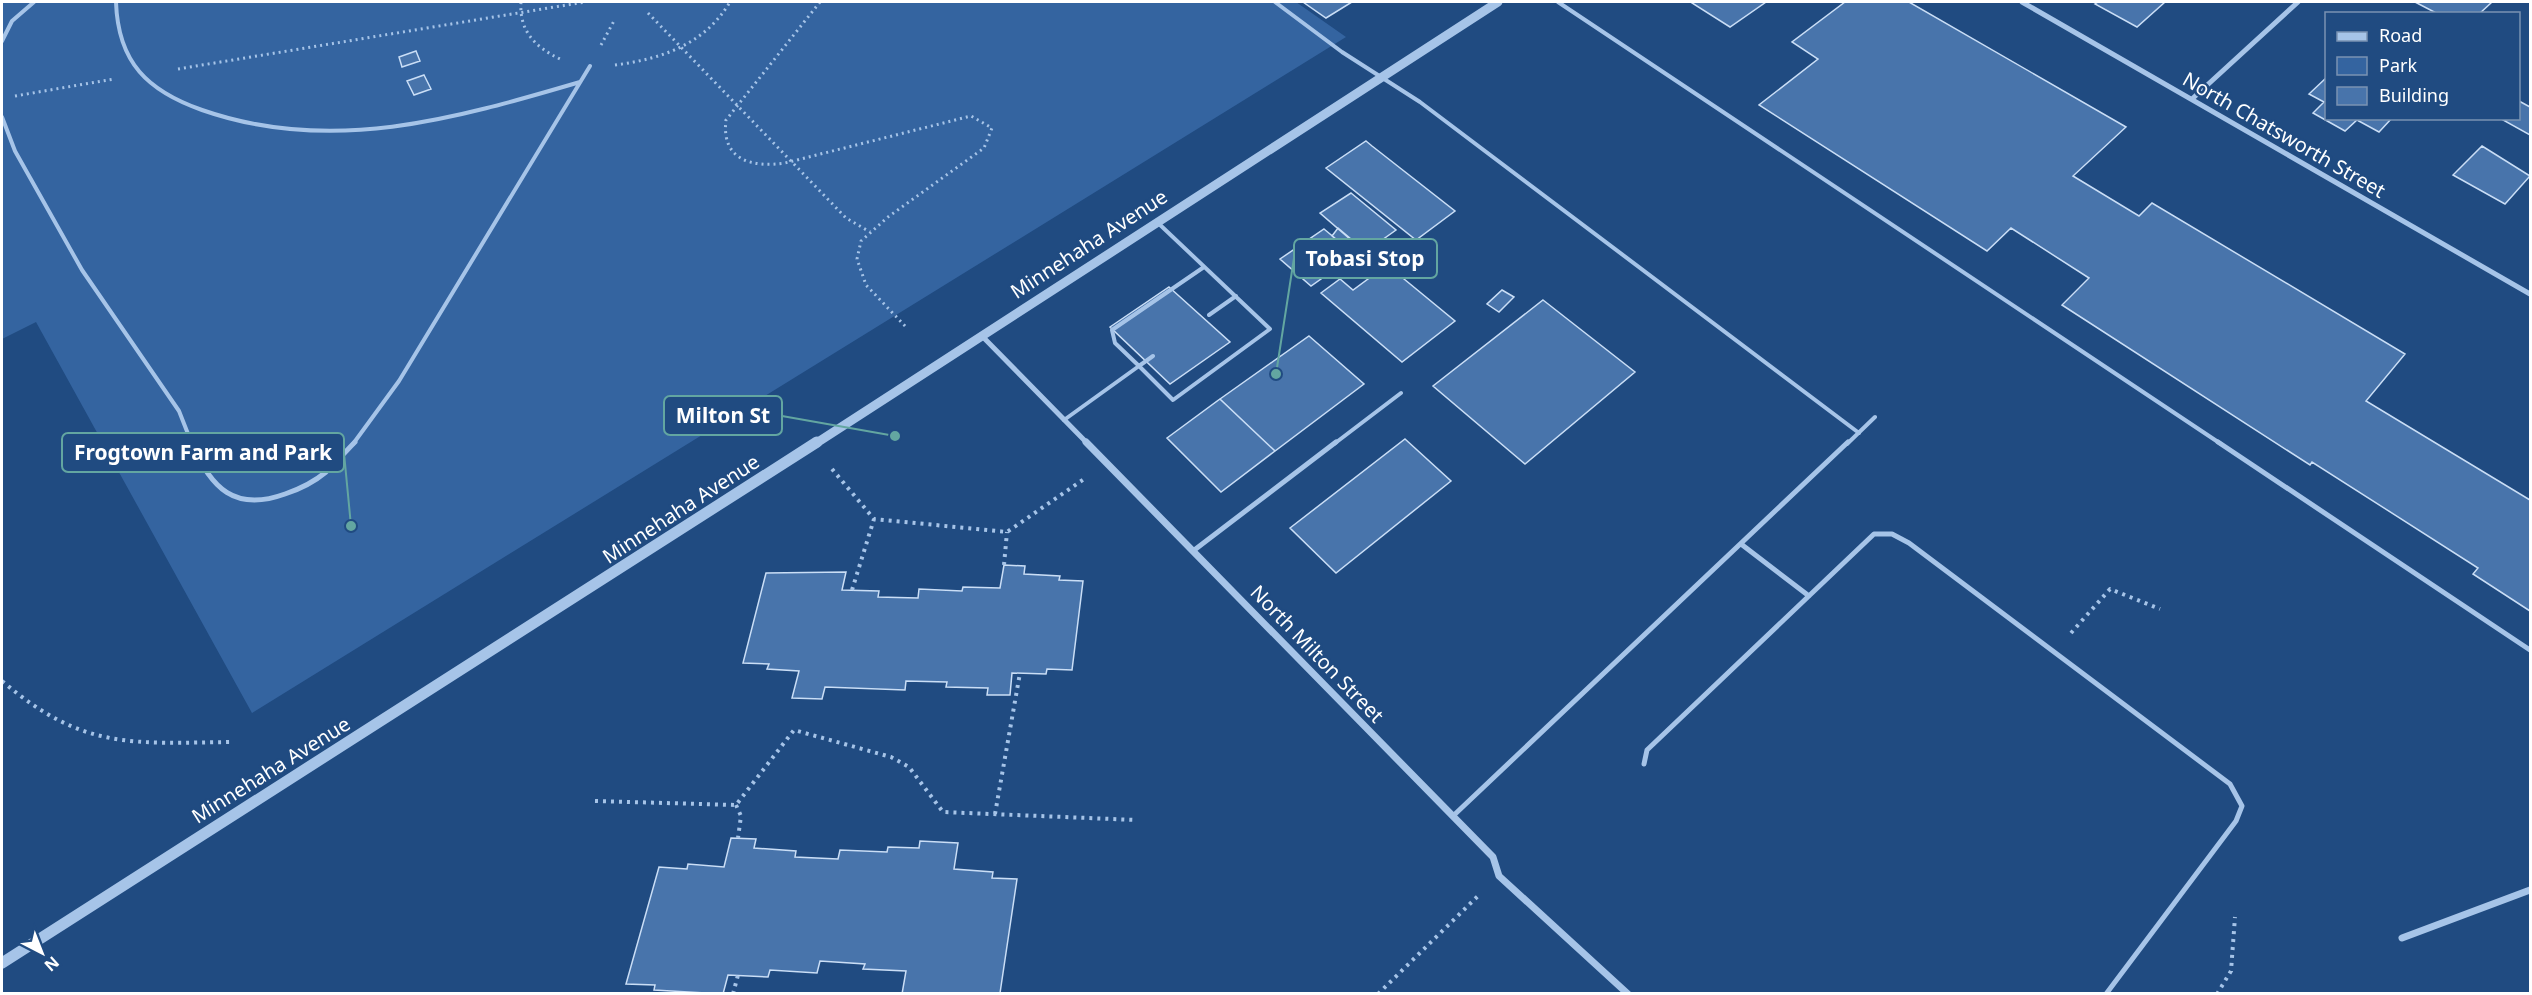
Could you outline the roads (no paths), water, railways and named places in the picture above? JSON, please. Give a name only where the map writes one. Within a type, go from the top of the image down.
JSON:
[{"type":"street","name":"Minnehaha Avenue","points":[[2,963],[574,600],[1498,2]]},
{"type":"street","name":"North Chatsworth Street","points":[[2022,2],[2530,294]]},
{"type":"street","points":[[2192,99],[2298,2]]},
{"type":"street","name":"North Milton Street","points":[[981,335],[1493,857],[1499,876],[1628,993]]},
{"type":"street","points":[[2402,938],[2530,890]]},
{"type":"lane","points":[[2,41],[12,21],[34,2]]},
{"type":"lane","points":[[116,2],[116,16],[140,75],[150,85],[173,99],[215,117],[276,132],[337,134],[405,128],[499,106],[580,82]]},
{"type":"lane","points":[[1275,2],[1420,102],[1859,433]]},
{"type":"lane","points":[[1558,2],[2530,650]]},
{"type":"lane","points":[[2,117],[15,150],[82,270],[138,355],[179,411],[194,446],[215,484],[238,500],[266,501],[302,488],[326,472],[355,442],[399,381],[590,66]]},
{"type":"lane","points":[[1157,222],[1270,329],[1173,400],[1115,343],[1112,330],[1204,267]]},
{"type":"lane","points":[[1209,315],[1236,296]]},
{"type":"lane","points":[[1064,420],[1153,356]]},
{"type":"lane","points":[[1193,551],[1401,393]]},
{"type":"lane","points":[[1452,816],[1875,417]]},
{"type":"lane","points":[[1644,764],[1647,750],[1874,534],[1892,534],[1909,543],[2230,784],[2242,806],[2236,821],[2106,993]]},
{"type":"lane","points":[[1742,544],[1809,596]]},
{"type":"place","name":"Tobasi Stop","points":[[1276,374]]},
{"type":"place","name":"Milton St","points":[[895,436]]},
{"type":"place","name":"Frogtown Farm and Park","points":[[351,526]]}]
